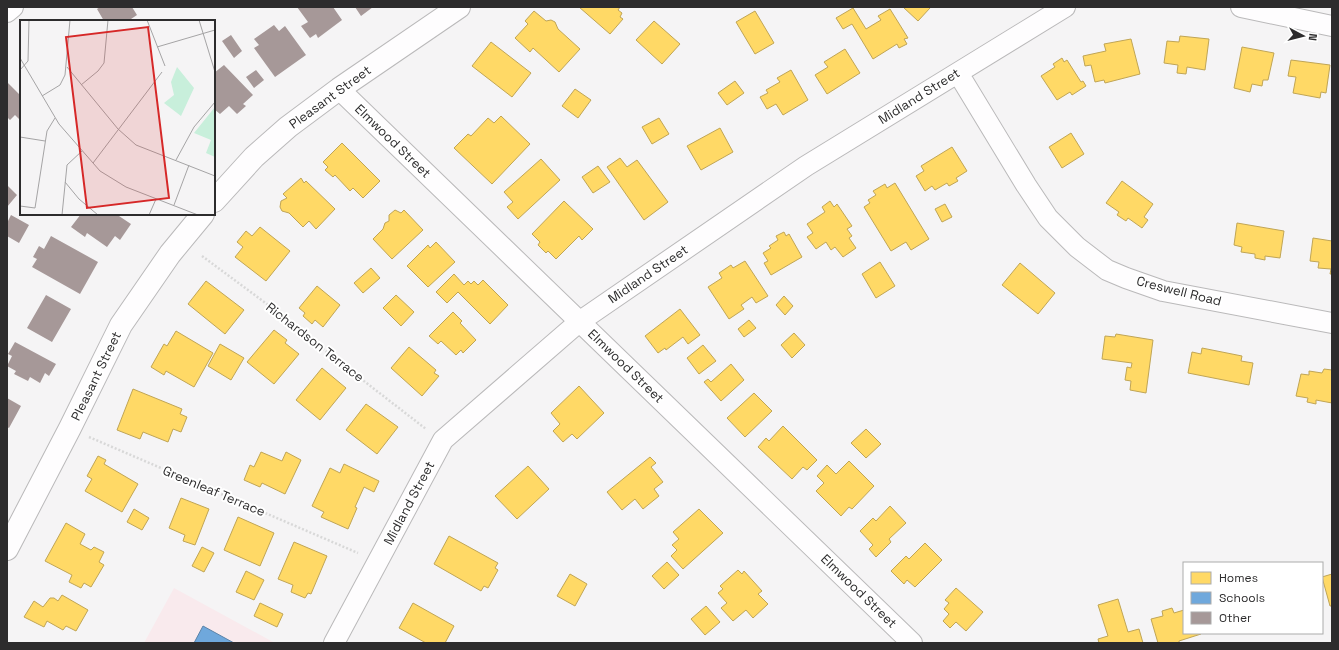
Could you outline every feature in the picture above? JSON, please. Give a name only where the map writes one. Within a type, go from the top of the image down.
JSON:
[{"type":"main road","name":"Pleasant Street","points":[[215,200],[270,141],[340,89],[437,13],[459,7]]},
{"type":"main road","name":"Pleasant Street","points":[[7,548],[70,428],[121,325],[170,254],[202,215]]},
{"type":"street","points":[[7,12],[13,7]]},
{"type":"street","name":"Midland Street","points":[[334,643],[443,440],[579,322],[806,166],[1065,7]]},
{"type":"street","points":[[1241,7],[1332,26]]},
{"type":"street","name":"Creswell Road","points":[[958,72],[1026,185],[1048,218],[1077,247],[1107,270],[1163,290],[1332,323]]},
{"type":"street","name":"Elmwood Street","points":[[340,89],[912,643]]},
{"type":"path","name":"Richardson Terrace","points":[[202,256],[275,310],[338,361],[427,429]]},
{"type":"path","name":"Greenleaf Terrace","points":[[70,428],[358,554]]},
{"type":"shaded area","points":[[174,588],[275,643],[144,643]]},
{"type":"building: Homes","points":[[579,7],[620,7],[618,10],[622,13],[620,17],[623,19],[610,34]]},
{"type":"building: Homes","points":[[903,7],[928,7],[930,8],[918,21]]},
{"type":"building: Homes","points":[[853,8],[866,29],[881,20],[878,16],[890,9],[908,38],[904,39],[907,44],[899,48],[897,44],[873,59],[852,24],[843,29],[836,18]]},
{"type":"building: Homes","points":[[534,11],[546,21],[551,20],[555,22],[558,29],[580,49],[559,72],[533,48],[530,52],[515,38],[528,24],[525,21]]},
{"type":"building: Homes","points":[[755,11],[774,43],[755,54],[736,22]]},
{"type":"building: Homes","points":[[654,21],[680,44],[662,64],[636,40]]},
{"type":"building: Homes","points":[[1180,36],[1209,39],[1205,70],[1187,67],[1186,74],[1177,73],[1178,65],[1164,63],[1167,41],[1179,42]]},
{"type":"building: Homes","points":[[1131,39],[1140,74],[1105,83],[1104,80],[1095,82],[1091,65],[1085,66],[1083,56],[1106,51],[1104,44]]},
{"type":"building: Homes","points":[[491,42],[531,73],[512,97],[472,66]]},
{"type":"building: Homes","points":[[1242,47],[1274,53],[1268,80],[1263,80],[1262,86],[1252,84],[1250,92],[1234,88]]},
{"type":"building: Homes","points":[[845,49],[860,73],[827,94],[815,75],[828,67],[824,62]]},
{"type":"building: Homes","points":[[1062,58],[1064,62],[1067,60],[1081,82],[1083,81],[1086,86],[1072,95],[1070,92],[1057,100],[1041,76],[1055,67],[1053,64]]},
{"type":"building: Homes","points":[[1291,60],[1330,65],[1326,93],[1321,92],[1320,98],[1293,93],[1296,77],[1288,76]]},
{"type":"building: Homes","points":[[791,70],[808,100],[783,115],[776,104],[767,109],[760,97],[768,93],[766,90],[780,82],[777,78]]},
{"type":"building: Homes","points":[[735,81],[744,93],[727,105],[718,93]]},
{"type":"building: Homes","points":[[575,89],[591,100],[578,118],[562,106]]},
{"type":"building: Homes","points":[[501,116],[530,144],[492,184],[454,148],[468,134],[471,136],[488,118],[494,123]]},
{"type":"building: Homes","points":[[659,118],[669,134],[652,144],[642,127]]},
{"type":"building: Homes","points":[[720,128],[733,152],[701,170],[687,146]]},
{"type":"building: Homes","points":[[1071,133],[1084,154],[1062,168],[1049,147]]},
{"type":"building: Homes","points":[[342,143],[380,181],[363,198],[353,188],[350,191],[335,175],[333,177],[325,170],[328,167],[323,162]]},
{"type":"building: Homes","points":[[952,147],[967,171],[956,178],[958,181],[949,186],[947,183],[935,190],[932,186],[925,191],[916,176],[924,171],[921,166]]},
{"type":"building: Homes","points":[[620,158],[627,167],[637,160],[668,202],[644,220],[607,167]]},
{"type":"building: Homes","points":[[541,159],[560,180],[518,219],[507,207],[513,202],[504,192]]},
{"type":"building: Homes","points":[[598,166],[610,182],[593,193],[582,177]]},
{"type":"building: Homes","points":[[301,178],[304,183],[306,181],[335,209],[316,229],[309,221],[303,227],[289,213],[282,211],[280,207],[281,201],[287,198],[283,194]]},
{"type":"building: Homes","points":[[1122,181],[1153,204],[1144,217],[1148,220],[1142,228],[1128,218],[1126,221],[1117,215],[1119,212],[1106,203]]},
{"type":"building: Homes","points":[[895,183],[929,239],[911,250],[906,242],[891,251],[864,207],[870,203],[868,200],[876,195],[873,191],[885,184],[887,188]]},
{"type":"building: Homes","points":[[564,201],[593,229],[582,240],[579,236],[556,259],[548,251],[546,253],[538,245],[540,242],[532,234]]},
{"type":"building: Homes","points":[[830,201],[834,207],[837,204],[852,226],[847,229],[852,236],[849,238],[856,248],[843,257],[835,247],[831,250],[826,242],[816,249],[807,237],[813,233],[807,224],[825,212],[822,207]]},
{"type":"building: Homes","points":[[945,204],[952,217],[942,222],[935,209]]},
{"type":"building: Homes","points":[[395,210],[401,213],[404,210],[423,230],[392,259],[373,239],[383,229],[385,223],[389,221],[389,215]]},
{"type":"building: Homes","points":[[1237,223],[1284,231],[1280,258],[1265,256],[1265,260],[1255,258],[1255,254],[1241,252],[1242,247],[1234,245]]},
{"type":"building: Homes","points":[[260,227],[290,251],[266,281],[235,257],[243,247],[237,242],[246,231],[252,236]]},
{"type":"building: Homes","points":[[784,232],[786,236],[789,234],[802,257],[771,275],[764,263],[768,261],[763,253],[771,248],[769,246],[778,240],[776,236]]},
{"type":"building: Homes","points":[[1313,238],[1332,241],[1332,274],[1330,274],[1331,269],[1318,268],[1319,262],[1310,261]]},
{"type":"building: Homes","points":[[436,242],[455,262],[428,287],[407,266],[428,245],[430,248]]},
{"type":"building: Homes","points":[[745,261],[768,296],[756,303],[752,297],[741,305],[744,309],[729,319],[708,287],[722,278],[719,273],[731,265],[733,268]]},
{"type":"building: Homes","points":[[880,262],[895,286],[876,298],[862,274]]},
{"type":"building: Homes","points":[[1020,263],[1055,293],[1038,314],[1002,285]]},
{"type":"building: Homes","points":[[371,268],[380,278],[363,293],[354,283]]},
{"type":"building: Homes","points":[[454,274],[464,285],[468,281],[471,284],[474,281],[478,285],[483,280],[508,305],[490,324],[458,292],[447,303],[436,292]]},
{"type":"building: Homes","points":[[206,281],[244,310],[225,334],[188,304]]},
{"type":"building: Homes","points":[[317,286],[340,305],[323,327],[315,320],[312,324],[303,316],[305,313],[299,308]]},
{"type":"building: Homes","points":[[396,295],[414,312],[401,326],[383,308]]},
{"type":"building: Homes","points":[[784,296],[793,306],[785,315],[776,305]]},
{"type":"building: Homes","points":[[680,309],[700,335],[688,344],[683,337],[666,350],[665,348],[658,353],[645,336]]},
{"type":"building: Homes","points":[[453,312],[462,321],[460,323],[476,340],[463,353],[461,350],[456,355],[441,341],[438,344],[429,336]]},
{"type":"building: Homes","points":[[749,320],[756,328],[744,337],[738,329]]},
{"type":"building: Homes","points":[[274,330],[287,340],[285,343],[299,354],[274,384],[247,362]]},
{"type":"building: Homes","points":[[176,331],[213,353],[194,387],[166,371],[164,375],[151,367],[164,344],[167,346]]},
{"type":"building: Homes","points":[[794,333],[805,345],[792,358],[781,345]]},
{"type":"building: Homes","points":[[1116,334],[1153,340],[1146,393],[1130,390],[1131,381],[1125,380],[1127,367],[1131,368],[1132,363],[1102,359],[1105,336],[1115,337]]},
{"type":"building: Homes","points":[[220,344],[244,358],[231,380],[208,366]]},
{"type":"building: Homes","points":[[703,345],[716,361],[699,374],[687,358]]},
{"type":"building: Homes","points":[[409,347],[436,370],[434,373],[439,376],[422,396],[391,368]]},
{"type":"building: Homes","points":[[1202,348],[1242,356],[1241,361],[1253,363],[1249,385],[1188,373],[1192,352],[1201,354]]},
{"type":"building: Homes","points":[[731,364],[744,380],[721,401],[704,382],[708,379],[711,382]]},
{"type":"building: Homes","points":[[322,368],[346,388],[320,420],[296,400]]},
{"type":"building: Homes","points":[[1324,369],[1332,370],[1332,403],[1316,400],[1316,404],[1307,402],[1308,398],[1296,396],[1301,374],[1309,375],[1309,371],[1322,373]]},
{"type":"building: Homes","points":[[579,386],[604,413],[577,439],[572,434],[563,442],[553,431],[560,424],[551,413]]},
{"type":"building: Homes","points":[[133,389],[182,409],[180,414],[187,417],[181,432],[173,429],[168,442],[143,432],[140,439],[117,430]]},
{"type":"building: Homes","points":[[754,393],[772,411],[745,437],[727,418]]},
{"type":"building: Homes","points":[[366,404],[398,427],[377,454],[346,430]]},
{"type":"building: Homes","points":[[783,426],[817,460],[807,470],[803,467],[792,479],[758,447],[766,438],[769,441]]},
{"type":"building: Homes","points":[[866,429],[881,444],[866,458],[851,443]]},
{"type":"building: Homes","points":[[261,452],[282,461],[286,452],[301,460],[285,494],[262,483],[260,487],[244,480],[250,465],[254,467]]},
{"type":"building: Homes","points":[[98,456],[106,460],[104,464],[138,484],[122,512],[85,491],[92,479],[87,476]]},
{"type":"building: Homes","points":[[650,457],[656,463],[651,467],[663,482],[654,489],[659,496],[643,509],[635,499],[622,510],[607,492]]},
{"type":"building: Homes","points":[[849,461],[874,486],[852,509],[849,507],[841,516],[816,491],[824,483],[817,476],[827,465],[836,474]]},
{"type":"building: Homes","points":[[344,464],[379,481],[374,492],[364,487],[355,507],[357,508],[348,529],[321,517],[324,512],[312,506],[330,468],[340,473]]},
{"type":"building: Homes","points":[[528,466],[549,489],[517,519],[495,496]]},
{"type":"building: Homes","points":[[181,498],[209,509],[195,545],[183,541],[185,535],[169,528]]},
{"type":"building: Homes","points":[[890,506],[906,523],[889,539],[891,542],[876,557],[869,549],[873,545],[860,531],[873,518],[876,521]]},
{"type":"building: Homes","points":[[134,509],[149,518],[142,530],[127,522]]},
{"type":"building: Homes","points":[[699,509],[723,533],[683,569],[671,556],[677,550],[672,545],[679,539],[673,532]]},
{"type":"building: Homes","points":[[238,517],[274,533],[260,566],[224,550]]},
{"type":"building: Homes","points":[[66,523],[85,534],[80,544],[91,550],[94,547],[104,552],[99,562],[104,565],[91,587],[84,583],[81,588],[69,582],[72,575],[45,561]]},
{"type":"building: Homes","points":[[449,536],[498,563],[495,568],[498,570],[488,588],[484,586],[481,591],[434,564]]},
{"type":"building: Homes","points":[[294,542],[327,556],[311,594],[308,593],[305,598],[291,592],[293,585],[278,579]]},
{"type":"building: Homes","points":[[925,543],[942,560],[915,587],[907,580],[904,584],[891,571],[906,556],[909,559]]},
{"type":"building: Homes","points":[[202,547],[214,553],[204,572],[192,566]]},
{"type":"building: Homes","points":[[667,562],[679,575],[664,589],[652,576]]},
{"type":"building: Homes","points":[[738,570],[742,574],[744,571],[762,591],[758,594],[768,604],[753,618],[746,610],[733,621],[721,608],[727,603],[718,593],[723,589],[720,586]]},
{"type":"building: Homes","points":[[246,571],[264,580],[254,600],[236,592]]},
{"type":"building: Homes","points":[[570,574],[587,584],[575,606],[557,596]]},
{"type":"building: Homes","points":[[1332,574],[1332,606],[1330,606],[1323,577]]},
{"type":"building: Homes","points":[[956,588],[983,612],[966,631],[956,622],[950,628],[943,621],[949,614],[944,609],[949,603],[945,600]]},
{"type":"building: Homes","points":[[62,595],[88,610],[76,631],[66,626],[63,630],[47,621],[44,627],[24,617],[34,601],[43,607],[50,598],[54,598],[58,601]]},
{"type":"building: Homes","points":[[1118,599],[1128,632],[1139,629],[1143,643],[1099,643],[1098,639],[1108,636],[1098,605]]},
{"type":"building: Homes","points":[[260,603],[283,614],[277,627],[254,616]]},
{"type":"building: Homes","points":[[413,603],[454,626],[445,643],[426,643],[399,628]]},
{"type":"building: Homes","points":[[706,606],[720,622],[705,635],[691,619]]},
{"type":"building: Homes","points":[[1172,608],[1174,613],[1183,610],[1183,634],[1201,634],[1179,641],[1179,643],[1158,643],[1151,619],[1163,616],[1162,611]]},
{"type":"building: Schools","points":[[203,626],[234,643],[194,643]]},
{"type":"building: Other","points":[[100,7],[132,7],[137,15],[130,20],[103,20],[97,9]]},
{"type":"building: Other","points":[[297,7],[333,7],[342,20],[318,38],[316,34],[310,38],[301,26],[308,22]]},
{"type":"building: Other","points":[[355,7],[373,7],[361,16]]},
{"type":"building: Other","points":[[274,25],[279,31],[285,26],[306,55],[275,77],[254,48],[259,45],[254,39]]},
{"type":"building: Other","points":[[231,35],[242,51],[234,58],[222,41]]},
{"type":"building: Other","points":[[224,65],[253,95],[243,104],[246,106],[237,114],[229,106],[220,114],[215,110],[215,72]]},
{"type":"building: Other","points":[[256,70],[264,80],[254,88],[246,77]]},
{"type":"building: Other","points":[[7,82],[20,95],[20,118],[19,119],[15,115],[10,120],[7,117]]},
{"type":"building: Other","points":[[7,185],[17,195],[7,207]]},
{"type":"building: Other","points":[[11,215],[29,225],[19,243],[7,236],[7,223]]},
{"type":"building: Other","points":[[80,215],[118,215],[131,224],[120,240],[115,236],[107,247],[87,233],[85,237],[71,227]]},
{"type":"building: Other","points":[[51,236],[98,262],[80,294],[32,267],[37,259],[33,257],[39,246],[44,249]]},
{"type":"building: Other","points":[[46,295],[71,309],[52,342],[27,328]]},
{"type":"building: Other","points":[[15,342],[56,364],[49,376],[45,373],[40,383],[30,377],[28,381],[14,374],[16,371],[7,366],[12,356],[8,354]]},
{"type":"building: Other","points":[[7,398],[21,406],[9,428],[7,427]]}]
